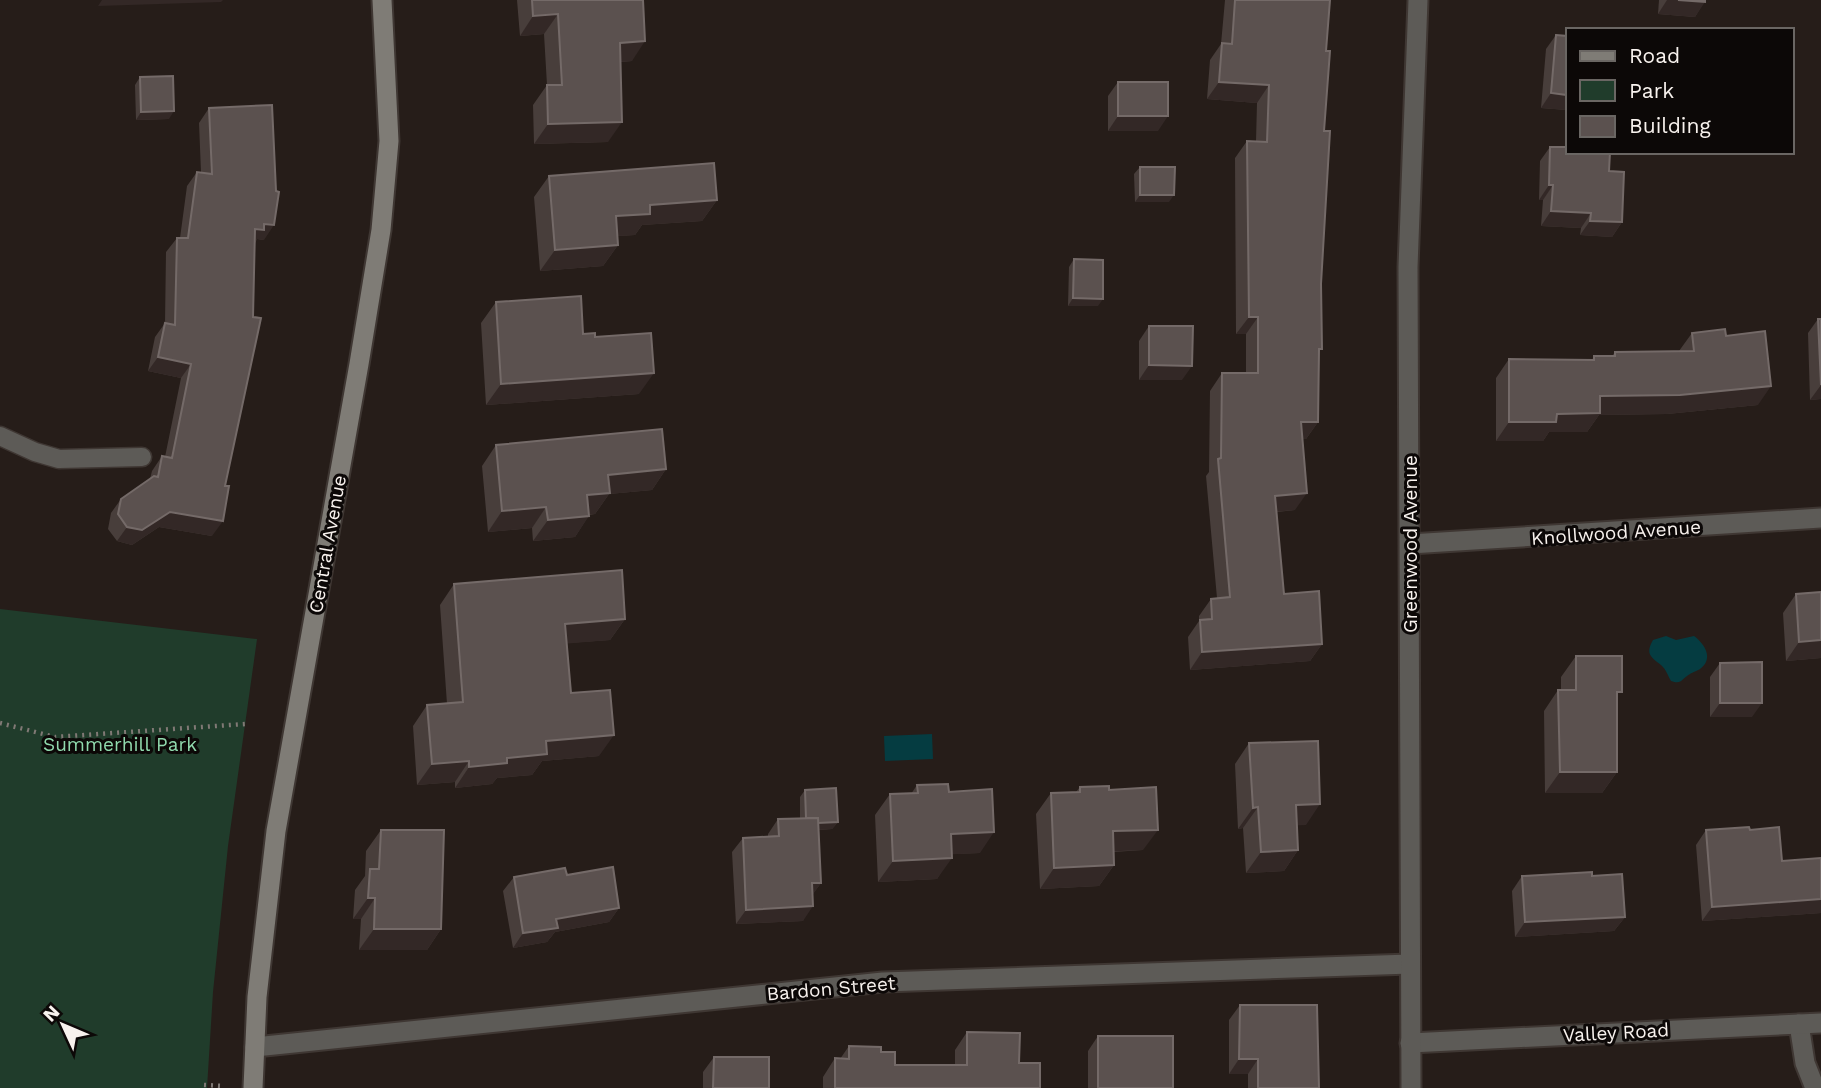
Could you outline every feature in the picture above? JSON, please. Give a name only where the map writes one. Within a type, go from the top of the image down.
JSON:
[{"type":"main road","name":"Central Avenue","points":[[253,1088],[257,997],[276,831],[381,230],[389,141],[382,0]]},
{"type":"street","name":"Greenwood Avenue","points":[[1411,1088],[1408,267],[1418,0]]},
{"type":"street","name":"Knollwood Avenue","points":[[1410,544],[1821,518]]},
{"type":"street","name":"Bardon Street","points":[[255,1047],[883,982],[1410,964]]},
{"type":"street","name":"Valley Road","points":[[1410,1043],[1821,1023]]},
{"type":"street","points":[[1799,1024],[1805,1063],[1815,1088]]},
{"type":"lane","points":[[0,436],[35,452],[59,459],[142,457]]},
{"type":"path","points":[[0,723],[55,737],[245,724]]},
{"type":"path","points":[[204,1085],[224,1086]]},
{"type":"green space","name":"Summerhill Park","points":[[0,609],[257,639],[228,846],[213,992],[207,1088],[0,1088]]},
{"type":"water","points":[[1666,636],[1676,640],[1694,636],[1702,643],[1707,661],[1679,682],[1671,681],[1664,668],[1649,652],[1653,640]]},
{"type":"water","points":[[932,734],[933,759],[885,761],[884,736]]},
{"type":"building","points":[[532,0],[643,0],[645,41],[620,43],[622,122],[548,124],[547,85],[562,85],[558,14],[533,16]]},
{"type":"building","points":[[1235,0],[1330,0],[1326,51],[1330,51],[1324,131],[1330,131],[1321,284],[1322,349],[1319,349],[1318,422],[1301,422],[1307,493],[1275,496],[1284,594],[1319,591],[1322,644],[1202,652],[1200,620],[1212,619],[1211,599],[1230,597],[1218,459],[1221,458],[1222,373],[1258,373],[1258,317],[1249,317],[1247,141],[1267,142],[1269,85],[1219,82],[1222,43],[1232,44]]},
{"type":"building","points":[[1556,35],[1566,36],[1566,95],[1551,93]]},
{"type":"building","points":[[173,76],[174,111],[141,112],[140,77]]},
{"type":"building","points":[[1118,82],[1168,82],[1168,116],[1118,116]]},
{"type":"building","points":[[272,105],[276,191],[279,192],[274,225],[264,224],[264,230],[255,229],[253,317],[261,318],[225,486],[229,486],[223,521],[170,512],[142,530],[127,527],[118,514],[121,499],[154,476],[158,477],[162,456],[172,458],[191,364],[158,357],[165,323],[175,325],[177,238],[188,238],[197,172],[212,174],[209,108]]},
{"type":"building","points":[[1550,147],[1566,147],[1566,154],[1610,154],[1609,171],[1624,172],[1622,222],[1590,221],[1591,213],[1551,211],[1553,185],[1549,185]]},
{"type":"building","points":[[714,163],[717,200],[650,205],[650,214],[616,216],[618,245],[555,250],[549,176]]},
{"type":"building","points":[[1140,167],[1175,167],[1174,195],[1140,195]]},
{"type":"building","points":[[1074,259],[1103,260],[1103,299],[1073,298]]},
{"type":"building","points":[[581,296],[583,334],[595,333],[595,337],[651,333],[654,373],[501,384],[496,302]]},
{"type":"building","points":[[1818,319],[1821,319],[1821,385]]},
{"type":"building","points":[[1149,326],[1193,326],[1192,366],[1149,365]]},
{"type":"building","points":[[1725,329],[1726,336],[1765,331],[1771,386],[1680,395],[1600,396],[1600,413],[1557,414],[1556,422],[1509,422],[1509,359],[1594,360],[1594,356],[1615,356],[1615,352],[1694,351],[1692,333]]},
{"type":"building","points":[[662,429],[666,469],[608,475],[610,493],[587,495],[589,516],[548,520],[546,507],[502,511],[496,445]]},
{"type":"building","points":[[622,570],[625,619],[565,624],[571,693],[610,690],[614,735],[546,741],[547,754],[507,758],[507,763],[469,767],[469,761],[432,764],[427,705],[463,702],[454,584]]},
{"type":"building","points":[[1821,592],[1821,640],[1799,642],[1796,594]]},
{"type":"building","points":[[1576,656],[1622,656],[1622,692],[1617,692],[1617,772],[1560,772],[1558,690],[1576,690]]},
{"type":"building","points":[[1762,662],[1762,703],[1720,703],[1720,663]]},
{"type":"building","points":[[1318,741],[1320,804],[1296,805],[1298,850],[1261,852],[1258,807],[1253,808],[1249,743]]},
{"type":"building","points":[[948,784],[949,792],[992,789],[994,832],[951,834],[952,858],[893,861],[890,794],[918,793],[917,785]]},
{"type":"building","points":[[1109,786],[1109,790],[1156,787],[1158,830],[1113,831],[1114,865],[1054,868],[1051,793],[1080,792],[1080,787]]},
{"type":"building","points":[[836,788],[838,822],[818,823],[818,818],[806,818],[805,790]]},
{"type":"building","points":[[818,818],[821,883],[812,883],[813,906],[746,910],[743,838],[779,836],[778,819]]},
{"type":"building","points":[[1749,827],[1750,830],[1779,827],[1782,861],[1821,858],[1821,899],[1712,907],[1706,830]]},
{"type":"building","points":[[381,830],[444,830],[441,929],[374,929],[375,898],[368,898],[370,869],[379,869]]},
{"type":"building","points":[[613,867],[619,908],[556,919],[558,928],[523,933],[514,877],[565,868],[567,875]]},
{"type":"building","points":[[1592,872],[1592,876],[1622,874],[1625,917],[1525,922],[1522,876]]},
{"type":"building","points":[[1240,1005],[1317,1005],[1319,1088],[1258,1088],[1258,1059],[1239,1059]]},
{"type":"building","points":[[967,1032],[1020,1033],[1019,1063],[1040,1063],[1040,1088],[835,1088],[835,1058],[849,1059],[849,1046],[881,1047],[881,1052],[895,1052],[895,1065],[967,1065]]},
{"type":"building","points":[[1098,1036],[1173,1036],[1173,1088],[1098,1088]]},
{"type":"building","points":[[714,1057],[769,1057],[769,1088],[713,1088]]}]
